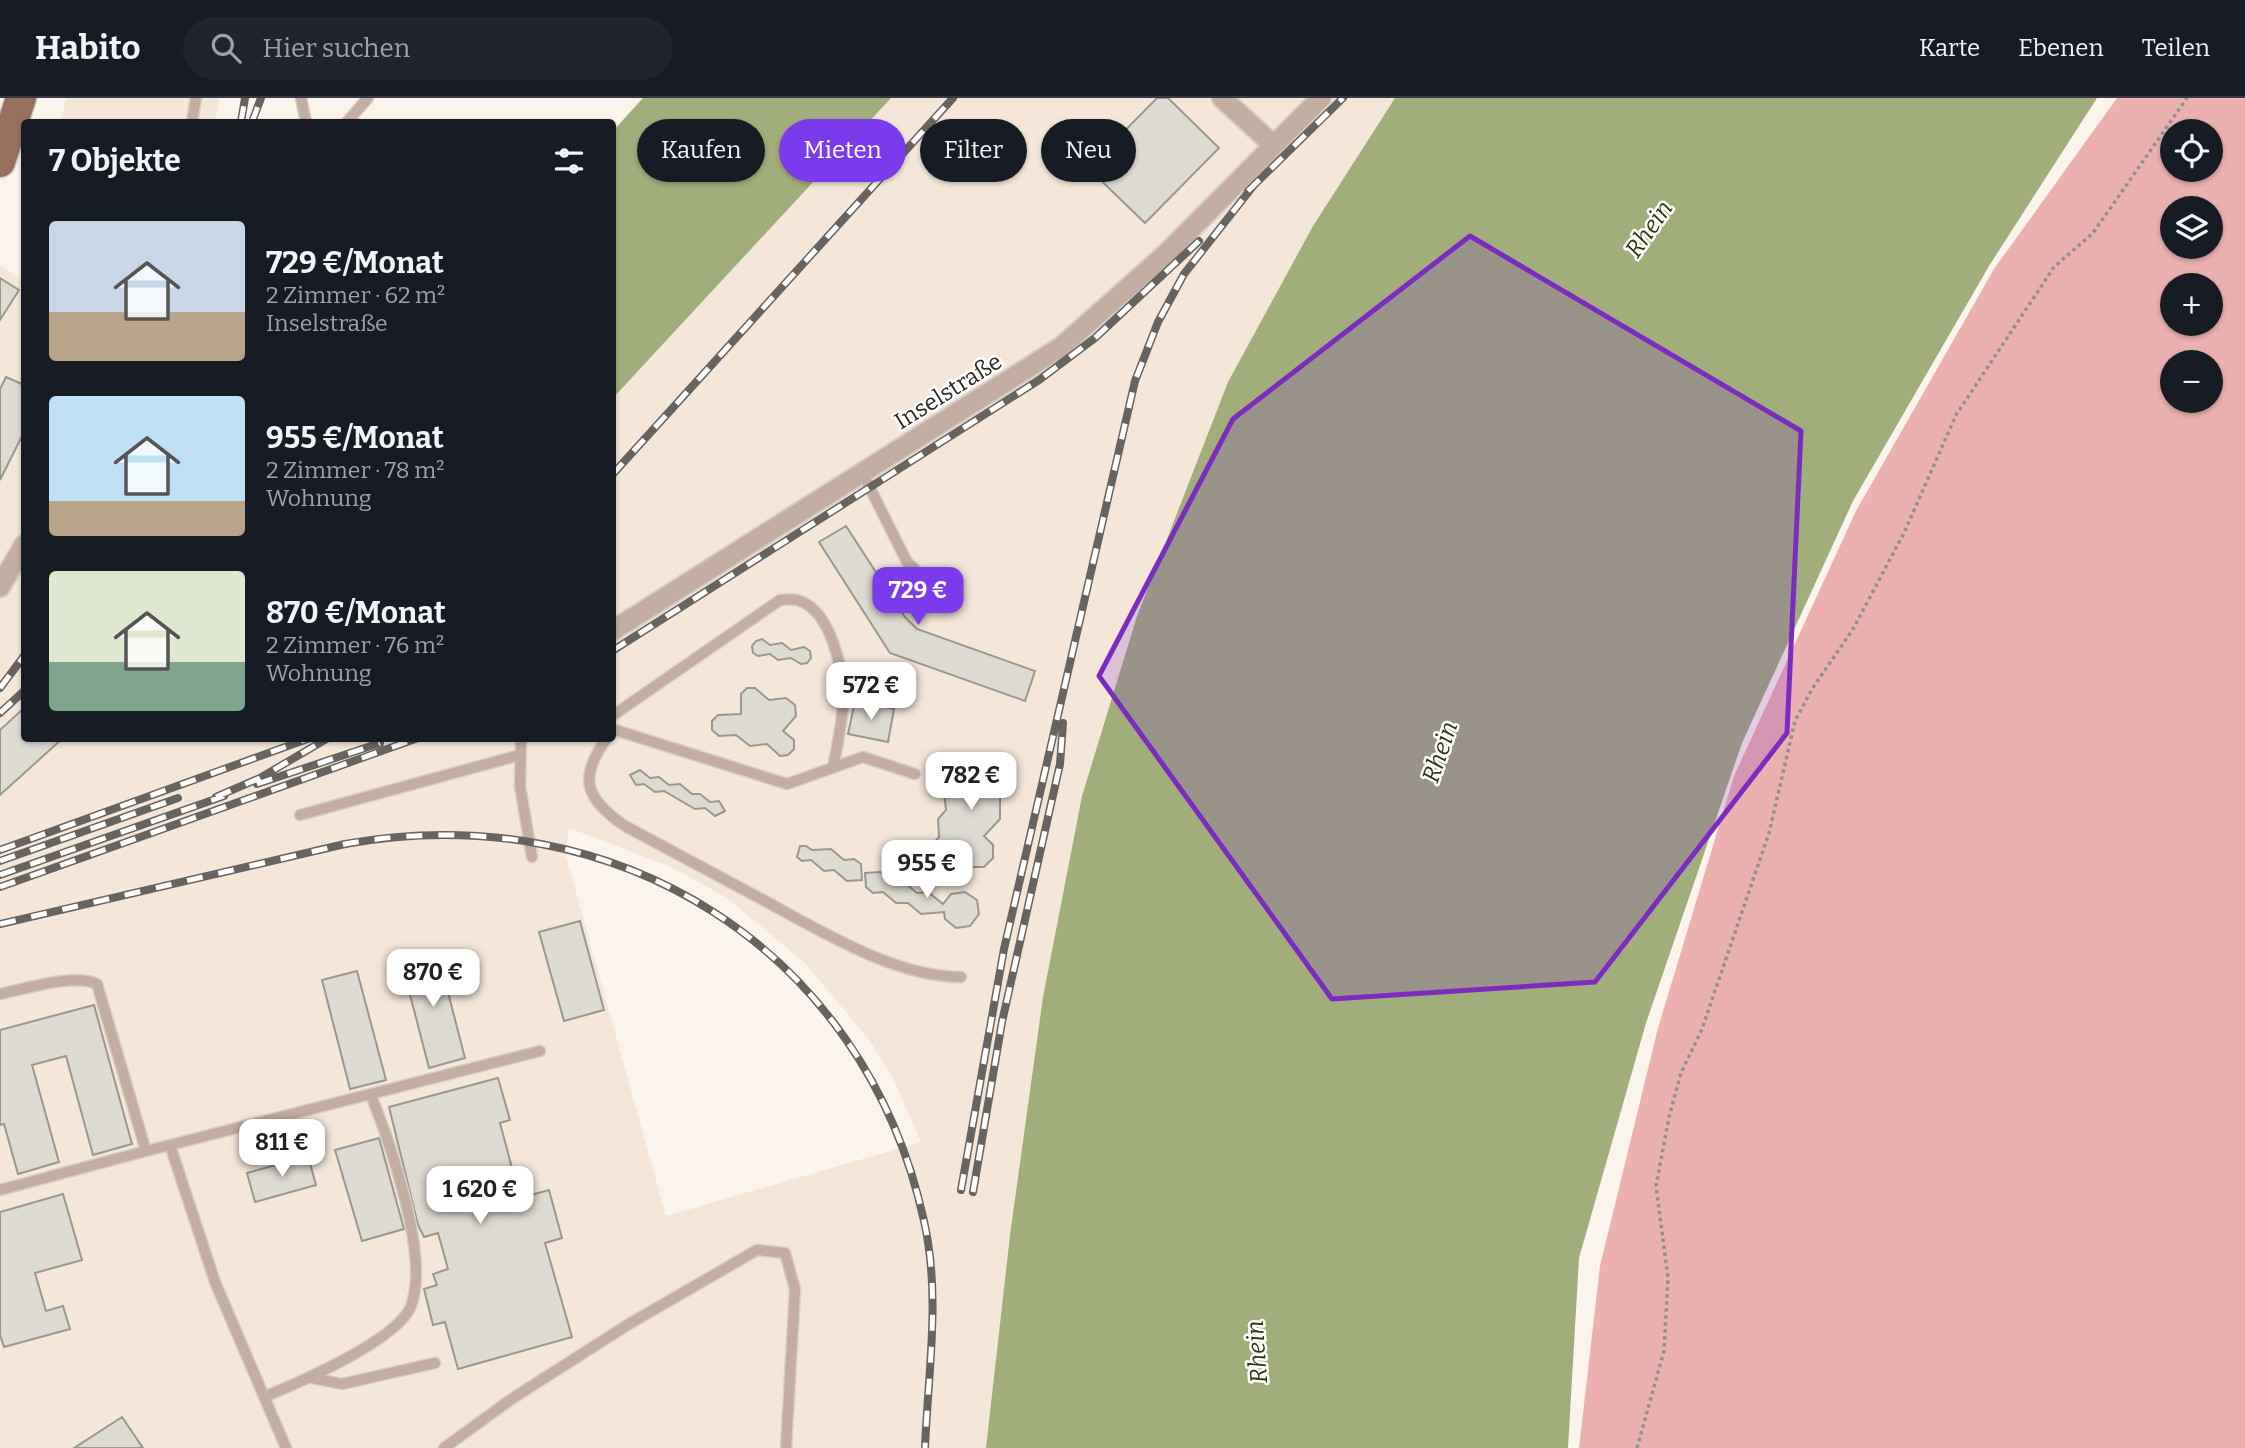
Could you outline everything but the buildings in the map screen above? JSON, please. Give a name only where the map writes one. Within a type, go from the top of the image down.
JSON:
[{"type":"main road","points":[[0,108],[3,98]]},
{"type":"main road","points":[[0,162],[21,98]]},
{"type":"street","points":[[1222,98],[1272,144]]},
{"type":"street","name":"Inselstraße","points":[[616,628],[1061,347],[1167,253],[1272,144],[1321,98]]},
{"type":"street","points":[[0,587],[21,550]]},
{"type":"lane","points":[[192,119],[196,98]]},
{"type":"lane","points":[[301,98],[305,119]]},
{"type":"lane","points":[[350,119],[368,98]]},
{"type":"lane","points":[[863,474],[907,562],[939,592]]},
{"type":"lane","points":[[616,713],[780,600],[796,600],[815,611],[822,620],[843,681],[844,701],[833,768]]},
{"type":"lane","points":[[616,730],[787,784],[863,757],[915,774]]},
{"type":"lane","points":[[521,742],[520,786],[532,857]]},
{"type":"lane","points":[[605,742],[588,774],[590,793],[603,810],[625,825],[811,925],[908,970],[938,977],[961,978]]},
{"type":"lane","points":[[300,815],[520,755]]},
{"type":"lane","points":[[0,994],[70,981],[90,981],[97,984],[146,1151]]},
{"type":"lane","points":[[0,1189],[540,1052]]},
{"type":"lane","points":[[264,1397],[312,1378],[395,1328],[411,1307],[416,1244],[371,1095]]},
{"type":"lane","points":[[170,1145],[215,1282],[286,1448]]},
{"type":"lane","points":[[444,1448],[513,1398],[629,1324],[757,1250],[785,1253],[794,1289],[786,1448]]},
{"type":"lane","points":[[312,1378],[342,1384],[435,1363]]},
{"type":"path","points":[[1637,1448],[1664,1351],[1668,1278],[1656,1186],[1669,1117],[1681,1073],[1702,1029],[1769,833],[1795,722],[1812,689],[1853,629],[1904,533],[1956,415],[2054,267],[2093,233],[2187,98]]},
{"type":"highlighted area","points":[[1470,236],[1801,431],[1787,733],[1595,982],[1332,999],[1099,676],[1233,419]]},
{"type":"shaded area","points":[[66,98],[220,98],[216,119],[62,119]]},
{"type":"shaded area","points":[[891,98],[1395,98],[1317,220],[1228,382],[1137,616],[1082,796],[1043,997],[1010,1235],[986,1448],[0,1448],[0,265],[21,279],[21,742],[616,742],[616,395],[813,182],[906,182],[906,119],[872,119]],"holes":[[[569,828],[671,867],[727,898],[805,963],[870,1041],[894,1080],[921,1142],[666,1216],[566,856]]]},
{"type":"shaded area","points":[[2117,98],[2245,98],[2245,1448],[1579,1448],[1600,1266],[1658,1028],[1734,776],[1856,511],[1994,269]]},
{"type":"water","points":[[643,98],[891,98],[872,119],[779,119],[779,182],[813,182],[616,395],[616,128]]},
{"type":"water","name":"Rhein","points":[[1395,98],[2097,98],[1989,266],[1853,501],[1742,743],[1646,1023],[1579,1258],[1568,1448],[986,1448],[1010,1235],[1043,997],[1082,796],[1137,616],[1228,382],[1313,226]]},
{"type":"railway","points":[[242,119],[245,98]]},
{"type":"railway","points":[[253,119],[261,98]]},
{"type":"railway","points":[[616,471],[953,98]]},
{"type":"railway","points":[[1248,191],[1343,98]]},
{"type":"railway","points":[[961,1190],[1004,949],[1135,381],[1158,322],[1184,274],[1254,185]]},
{"type":"railway","points":[[616,648],[1039,380],[1095,338],[1199,241]]},
{"type":"railway","points":[[0,688],[21,660]]},
{"type":"railway","points":[[0,713],[21,694]]},
{"type":"railway","points":[[973,1192],[1002,1022],[1060,764],[1063,723]]},
{"type":"railway","points":[[0,850],[299,742]]},
{"type":"railway","points":[[216,797],[260,778],[321,742]]},
{"type":"railway","points":[[0,887],[407,742]]},
{"type":"railway","points":[[257,784],[380,743]]},
{"type":"railway","points":[[0,875],[224,796]]},
{"type":"railway","points":[[0,861],[178,798]]},
{"type":"railway","points":[[0,924],[345,844],[445,835],[541,844],[631,870],[714,912],[786,969],[847,1040],[893,1125],[924,1221],[932,1277],[932,1334],[925,1448]]}]
